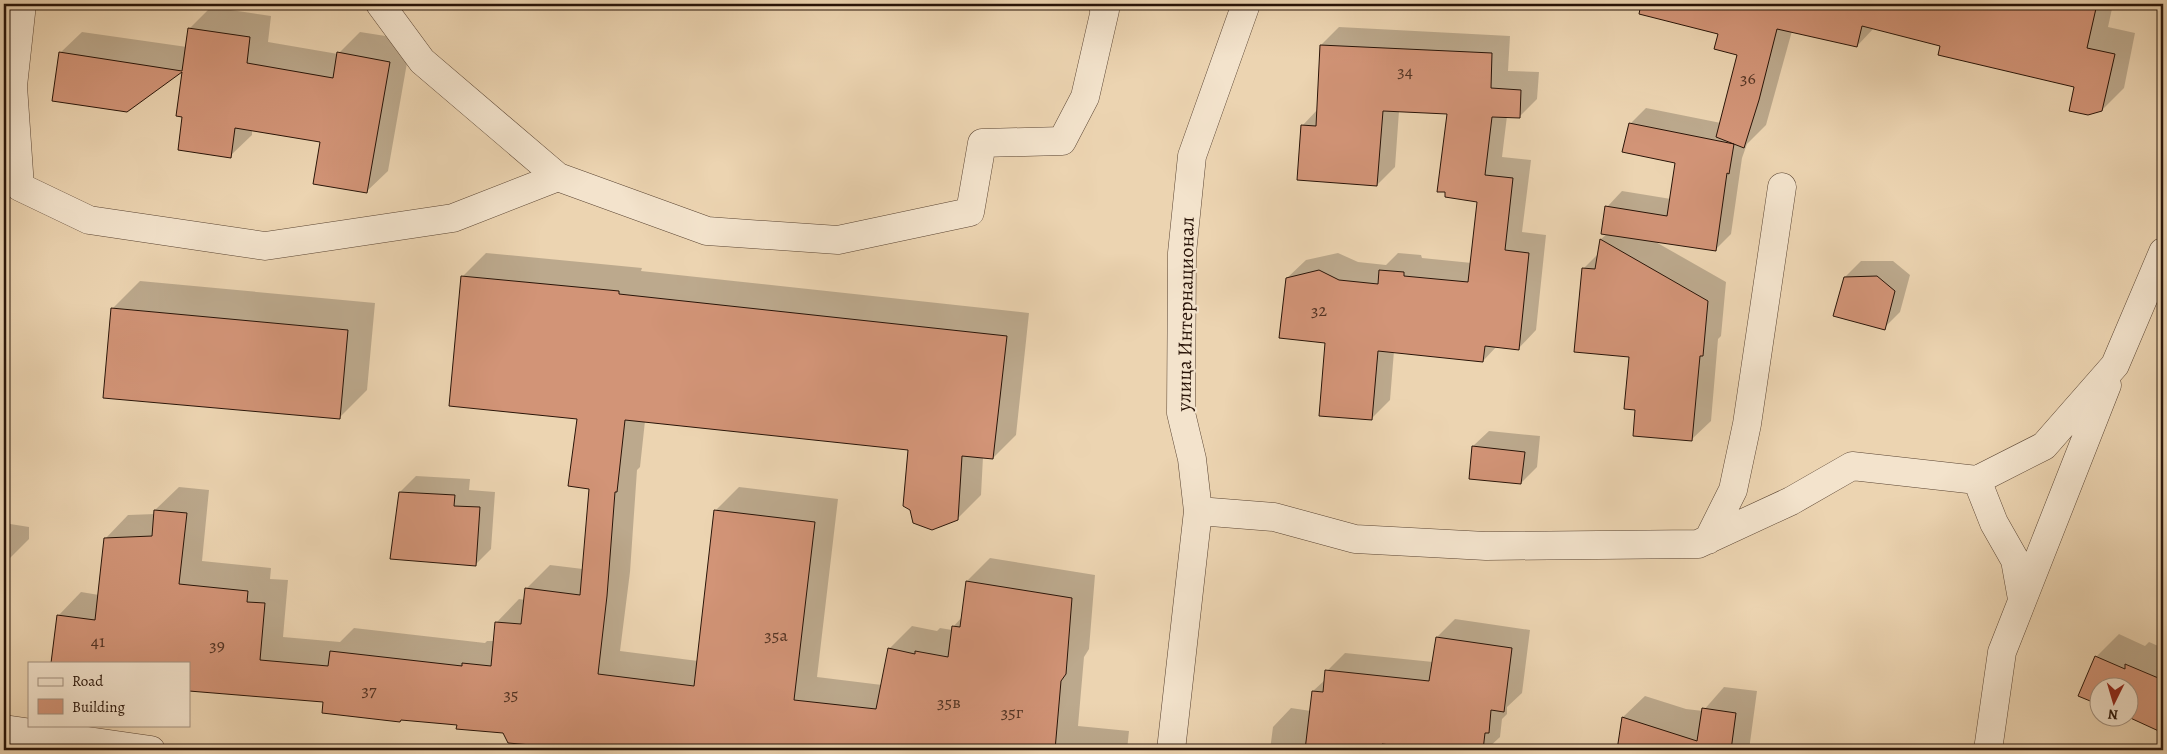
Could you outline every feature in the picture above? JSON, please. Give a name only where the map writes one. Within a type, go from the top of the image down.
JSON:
[{"type":"street","points":[[22,4],[12,86],[20,187],[89,220],[266,246],[453,218],[558,177]]},
{"type":"street","points":[[380,4],[422,61],[558,177],[707,231],[838,240],[970,212],[982,143],[1062,141],[1085,97],[1104,10],[1102,4]]},
{"type":"street","name":"улица Интернационал","points":[[1171,750],[1198,511],[1192,459],[1181,413],[1182,253],[1192,156],[1246,4]]},
{"type":"street","points":[[1708,540],[1733,490],[1747,424],[1782,187]]},
{"type":"street","points":[[1988,750],[2002,652],[2114,365],[2163,252]]},
{"type":"street","points":[[1198,511],[1274,518],[1355,539],[1486,546],[1698,544],[1791,500],[1852,466],[1977,480],[2044,446],[2114,365]]},
{"type":"street","points":[[1977,480],[1994,523],[2015,560],[2022,599]]},
{"type":"street","points":[[4,729],[151,750]]},
{"type":"building","points":[[1641,4],[2097,4],[2087,48],[2115,54],[2102,111],[2088,115],[2069,111],[2074,87],[1938,55],[1940,46],[1862,26],[1857,47],[1777,29],[1759,100],[1744,148],[1716,137],[1737,55],[1714,49],[1718,34],[1639,14]]},
{"type":"building","points":[[188,28],[250,37],[247,63],[333,78],[337,52],[390,62],[367,193],[313,184],[320,142],[235,128],[231,158],[178,150],[182,117],[176,116],[182,72],[127,112],[52,101],[59,52],[182,71]]},
{"type":"building","points":[[1320,45],[1492,53],[1491,88],[1521,90],[1520,118],[1492,117],[1485,175],[1513,178],[1505,250],[1529,253],[1519,350],[1485,346],[1483,362],[1378,351],[1372,420],[1319,416],[1325,343],[1279,338],[1286,278],[1319,270],[1339,280],[1378,284],[1379,270],[1404,272],[1404,276],[1468,282],[1477,202],[1445,197],[1445,192],[1437,192],[1447,114],[1383,111],[1377,186],[1297,180],[1301,125],[1316,126]]},
{"type":"building","points":[[1629,123],[1734,144],[1729,174],[1727,173],[1716,251],[1601,234],[1605,206],[1667,216],[1675,163],[1622,152]]},
{"type":"building","points":[[1600,239],[1708,301],[1703,356],[1700,356],[1692,441],[1633,436],[1635,410],[1624,409],[1629,357],[1574,352],[1582,268],[1595,269]]},
{"type":"building","points":[[461,276],[619,291],[619,294],[1007,336],[993,459],[962,456],[958,520],[932,530],[913,523],[910,510],[903,506],[908,450],[625,420],[617,492],[615,492],[607,596],[598,674],[694,686],[714,510],[815,522],[794,700],[876,709],[888,648],[915,654],[915,651],[948,657],[952,626],[960,627],[966,581],[1072,598],[1066,674],[1061,681],[1055,750],[591,750],[508,743],[503,733],[456,729],[457,725],[401,720],[400,722],[322,713],[323,702],[190,691],[190,662],[51,662],[57,615],[95,620],[104,538],[152,536],[154,510],[187,513],[179,584],[248,591],[247,602],[265,603],[260,660],[328,666],[330,651],[462,666],[462,663],[491,666],[495,622],[521,624],[525,588],[580,595],[589,489],[568,486],[577,419],[449,406]]},
{"type":"building","points":[[1877,276],[1895,291],[1885,330],[1833,316],[1844,277]]},
{"type":"building","points":[[111,308],[348,330],[340,419],[103,398]]},
{"type":"building","points":[[1472,446],[1525,452],[1521,484],[1469,479]]},
{"type":"building","points":[[399,492],[455,495],[454,506],[480,507],[476,566],[390,559]]},
{"type":"building","points":[[1436,637],[1512,648],[1504,712],[1491,710],[1489,733],[1485,733],[1483,750],[1433,750],[1382,744],[1384,750],[1305,750],[1312,691],[1323,692],[1325,670],[1429,681]]},
{"type":"building","points":[[2095,656],[2125,669],[2125,664],[2163,680],[2163,733],[2140,722],[2140,676],[2090,676],[2090,701],[2078,696]]},
{"type":"building","points":[[1702,708],[1736,713],[1731,750],[1617,750],[1622,717],[1697,741]]}]
